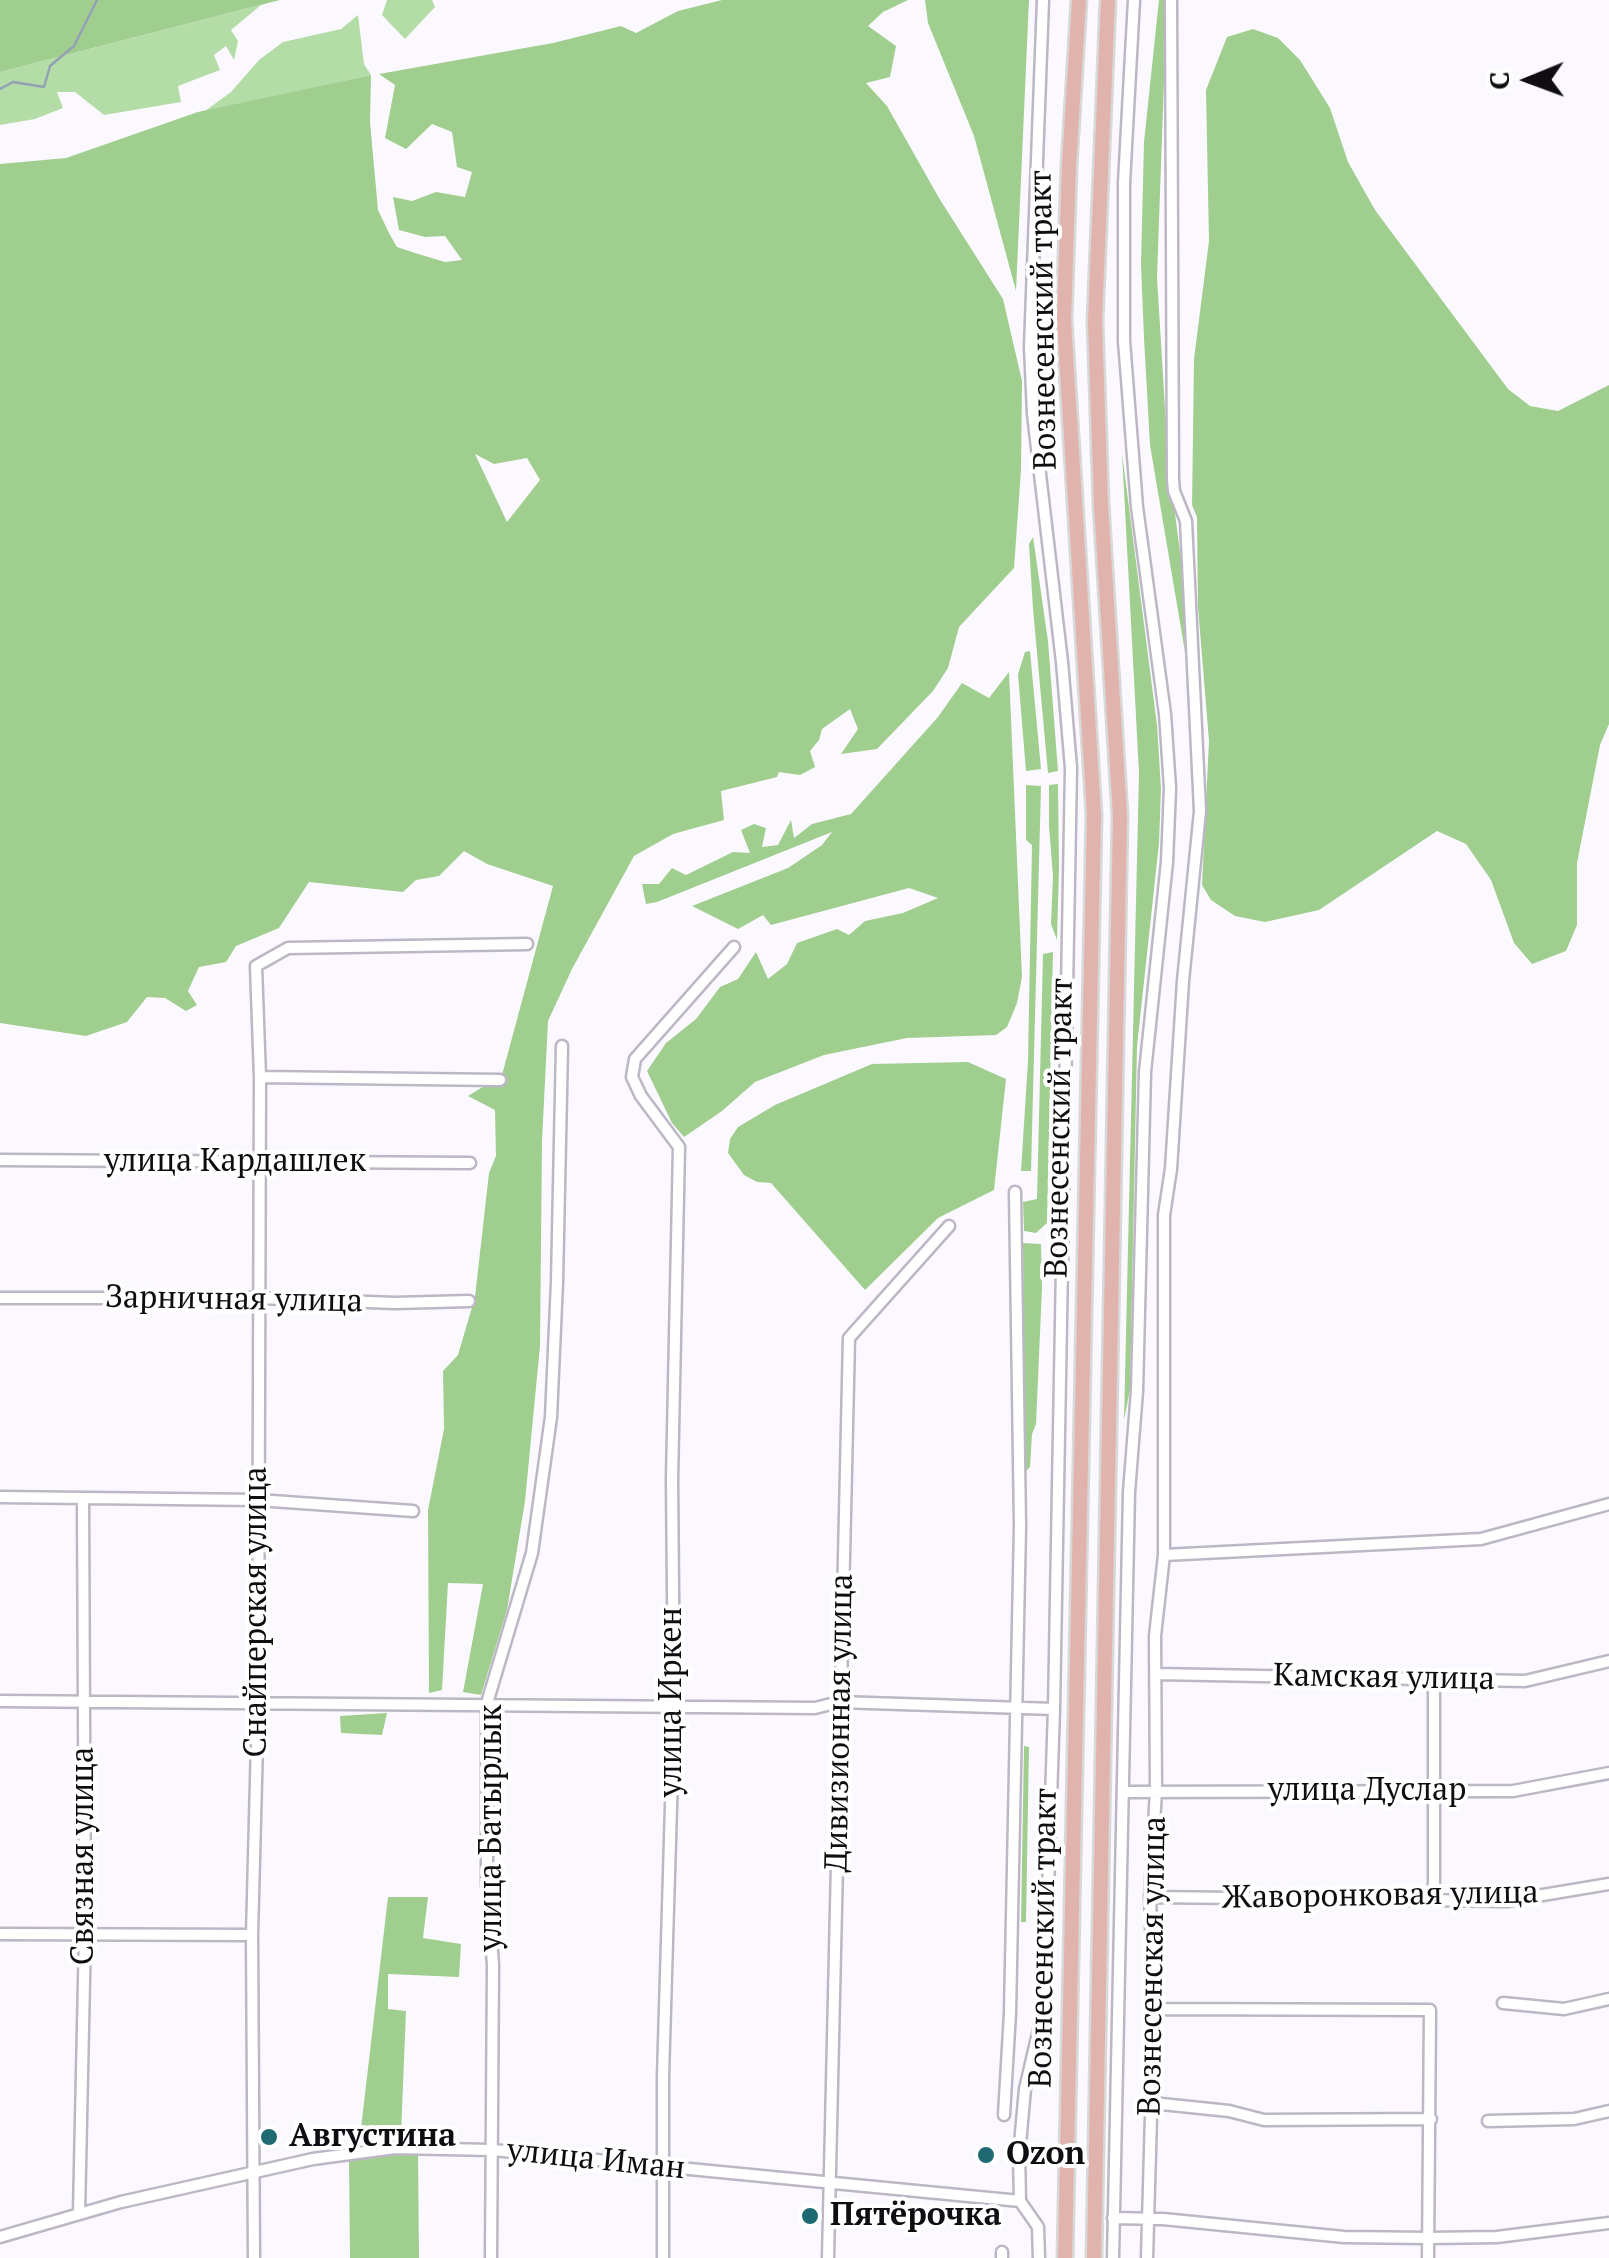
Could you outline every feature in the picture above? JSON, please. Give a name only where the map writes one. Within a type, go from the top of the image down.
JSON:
[{"type":"main road","name":"Вознесенский тракт","points":[[1065,2258],[1094,815],[1064,320],[1079,0]]},
{"type":"main road","name":"Вознесенский тракт","points":[[1094,2258],[1120,816],[1100,487],[1095,321],[1108,0]]},
{"type":"street","points":[[1039,2258],[1038,2227],[1020,2201],[1024,2089],[1044,2008],[1054,1710],[1071,768],[1031,364],[1043,0]]},
{"type":"street","points":[[1112,2258],[1129,1492],[1137,1390],[1145,1072],[1167,862],[1170,788],[1165,714],[1137,507],[1124,341],[1124,183],[1134,0]]},
{"type":"street","name":"Вознесенская улица","points":[[1147,2258],[1154,2009],[1150,1897],[1156,1790],[1155,1636],[1164,1555],[1164,1215],[1200,811],[1186,521],[1173,479],[1170,0]]},
{"type":"street","name":"Снайперская улица","points":[[254,2258],[252,1935],[258,1704],[260,1077],[256,966],[288,948],[527,944]]},
{"type":"street","name":"улица Иркен","points":[[663,2258],[674,1705],[672,1479],[679,1147],[641,1096],[632,1077],[635,1058],[734,947]]},
{"type":"street","name":"улица Батырлык","points":[[491,2258],[487,1703],[532,1554],[550,1417],[562,1046]]},
{"type":"street","points":[[260,1077],[500,1080]]},
{"type":"street","name":"улица Кардашлек","points":[[0,1160],[470,1163]]},
{"type":"street","points":[[1004,2115],[1010,2013],[1020,1526],[1015,1192]]},
{"type":"street","name":"Дивизионная улица","points":[[828,2258],[849,1338],[949,1226]]},
{"type":"street","name":"Зарничная улица","points":[[0,1298],[258,1298],[396,1303],[468,1300]]},
{"type":"street","points":[[0,1497],[258,1500],[413,1511]]},
{"type":"street","name":"Связная улица","points":[[79,2213],[85,1934],[83,1498]]},
{"type":"street","points":[[1164,1555],[1480,1539],[1609,1504]]},
{"type":"street","name":"Камская улица","points":[[1156,1674],[1524,1680],[1609,1662]]},
{"type":"street","points":[[1434,1680],[1434,1900]]},
{"type":"street","points":[[0,1701],[815,1708],[839,1702],[1054,1710]]},
{"type":"street","name":"улица Дуслар","points":[[1123,1792],[1514,1791],[1609,1773]]},
{"type":"street","name":"Жаворонковая улица","points":[[1150,1897],[1506,1901],[1609,1884]]},
{"type":"street","points":[[0,1934],[252,1935]]},
{"type":"street","points":[[1503,2003],[1564,2009],[1609,1999]]},
{"type":"street","points":[[1154,2009],[1430,2010],[1428,2258]]},
{"type":"street","points":[[1152,2102],[1229,2111],[1264,2120],[1430,2119]]},
{"type":"street","points":[[1488,2121],[1574,2120],[1609,2111]]},
{"type":"street","name":"улица Иман","points":[[0,2236],[79,2213],[252,2174],[352,2152],[395,2148],[492,2150],[1020,2201]]},
{"type":"street","points":[[1112,2218],[1344,2237],[1514,2236],[1609,2224]]},
{"type":"green space","points":[[0,0],[280,0],[0,72]]},
{"type":"green space","points":[[387,0],[432,0],[435,7],[405,39],[382,15]]},
{"type":"green space","points":[[722,0],[908,0],[883,12],[868,26],[896,46],[890,77],[866,83],[887,106],[1003,299],[1022,381],[1014,568],[959,627],[948,668],[933,691],[877,749],[841,754],[858,729],[850,709],[822,729],[810,751],[815,767],[800,775],[779,772],[777,777],[721,791],[724,820],[673,834],[634,856],[572,969],[548,1021],[542,1141],[540,1346],[525,1501],[507,1610],[481,1695],[463,1692],[483,1584],[448,1583],[442,1690],[429,1693],[428,1510],[444,1429],[443,1371],[458,1355],[475,1297],[489,1173],[496,1156],[495,1110],[468,1096],[502,1075],[553,886],[487,864],[464,851],[439,876],[416,880],[403,892],[309,882],[279,928],[236,946],[226,962],[199,967],[188,991],[197,1005],[186,1011],[165,998],[147,997],[127,1022],[86,1036],[0,1023],[0,164],[66,158],[198,112],[371,75],[370,122],[378,210],[390,235],[397,247],[445,262],[462,260],[445,236],[425,237],[399,230],[393,197],[412,201],[436,192],[465,197],[472,172],[457,167],[452,132],[432,124],[406,149],[385,138],[395,85],[379,74],[553,43],[621,26],[636,33],[678,11]],"holes":[[[475,454],[494,464],[527,458],[540,480],[507,522]]]},
{"type":"green space","points":[[925,0],[1029,0],[1016,291],[974,136],[928,23]]},
{"type":"green space","points":[[1159,0],[1165,0],[1165,53],[1157,277],[1168,458],[1183,576],[1185,652],[1150,445],[1141,264],[1144,142]]},
{"type":"green space","points":[[261,5],[231,30],[238,41],[234,60],[226,46],[214,55],[220,70],[178,86],[181,102],[104,115],[75,92],[57,92],[63,108],[35,119],[0,125],[0,72]]},
{"type":"green space","points":[[358,15],[364,64],[371,75],[205,111],[283,42],[341,29]]},
{"type":"green space","points":[[1253,29],[1278,38],[1300,60],[1330,108],[1348,162],[1375,210],[1508,389],[1530,406],[1558,411],[1609,385],[1609,724],[1600,745],[1577,863],[1577,925],[1566,951],[1532,964],[1514,943],[1491,880],[1466,844],[1437,831],[1319,910],[1265,922],[1235,916],[1211,900],[1202,885],[1209,741],[1198,607],[1197,517],[1192,505],[1194,359],[1209,241],[1206,90],[1227,37]]},
{"type":"green space","points":[[1122,453],[1157,725],[1161,789],[1159,843],[1137,1046],[1130,1390],[1124,1420],[1139,773]]},
{"type":"green space","points":[[1033,537],[1048,641],[1058,771],[1048,773],[1033,609],[1029,544]]},
{"type":"green space","points":[[1030,651],[1041,769],[1026,771],[1018,674],[1025,652]]},
{"type":"green space","points":[[1009,672],[1022,977],[1007,1027],[996,1035],[907,1038],[824,1055],[755,1082],[684,1137],[672,1123],[647,1071],[666,1043],[696,1019],[720,987],[738,979],[756,952],[768,979],[787,964],[797,943],[837,929],[849,935],[865,921],[903,913],[938,898],[909,888],[771,925],[763,915],[738,929],[692,906],[788,868],[822,845],[832,832],[657,902],[646,904],[642,884],[659,884],[672,868],[686,875],[733,852],[750,853],[741,830],[754,824],[766,828],[762,847],[778,845],[791,820],[794,838],[812,824],[851,814],[938,717],[962,683],[989,698]]},
{"type":"green space","points":[[1058,784],[1057,940],[1051,924],[1049,785]]},
{"type":"green space","points":[[1026,785],[1041,786],[1031,1171],[1021,1171],[1028,1061],[1032,845],[1026,840]]},
{"type":"green space","points":[[1053,952],[1047,1223],[1036,1233],[1024,1231],[1023,1202],[1037,1199],[1043,954]]},
{"type":"green space","points":[[968,1062],[1006,1079],[994,1190],[938,1218],[865,1290],[771,1183],[757,1182],[744,1175],[728,1153],[730,1139],[738,1127],[775,1105],[872,1064]]},
{"type":"green space","points":[[1023,1243],[1041,1244],[1042,1288],[1036,1424],[1030,1467],[1025,1472]]},
{"type":"green space","points":[[387,1713],[382,1735],[341,1733],[340,1716]]},
{"type":"green space","points":[[1024,1746],[1029,1747],[1026,1922],[1021,1922]]},
{"type":"green space","points":[[388,1897],[428,1897],[423,1938],[461,1944],[459,1977],[388,1974],[388,2009],[406,2011],[401,2135],[360,2137]]},
{"type":"green space","points":[[418,2152],[419,2258],[350,2258],[349,2160],[365,2154]]},
{"type":"waterway","points":[[0,89],[13,82],[44,87],[50,66],[74,46],[97,0]]},
{"type":"place","name":"Августина","points":[[269,2137]]},
{"type":"place","name":"Ozon","points":[[986,2155]]},
{"type":"place","name":"Пятёрочка","points":[[810,2216]]}]
